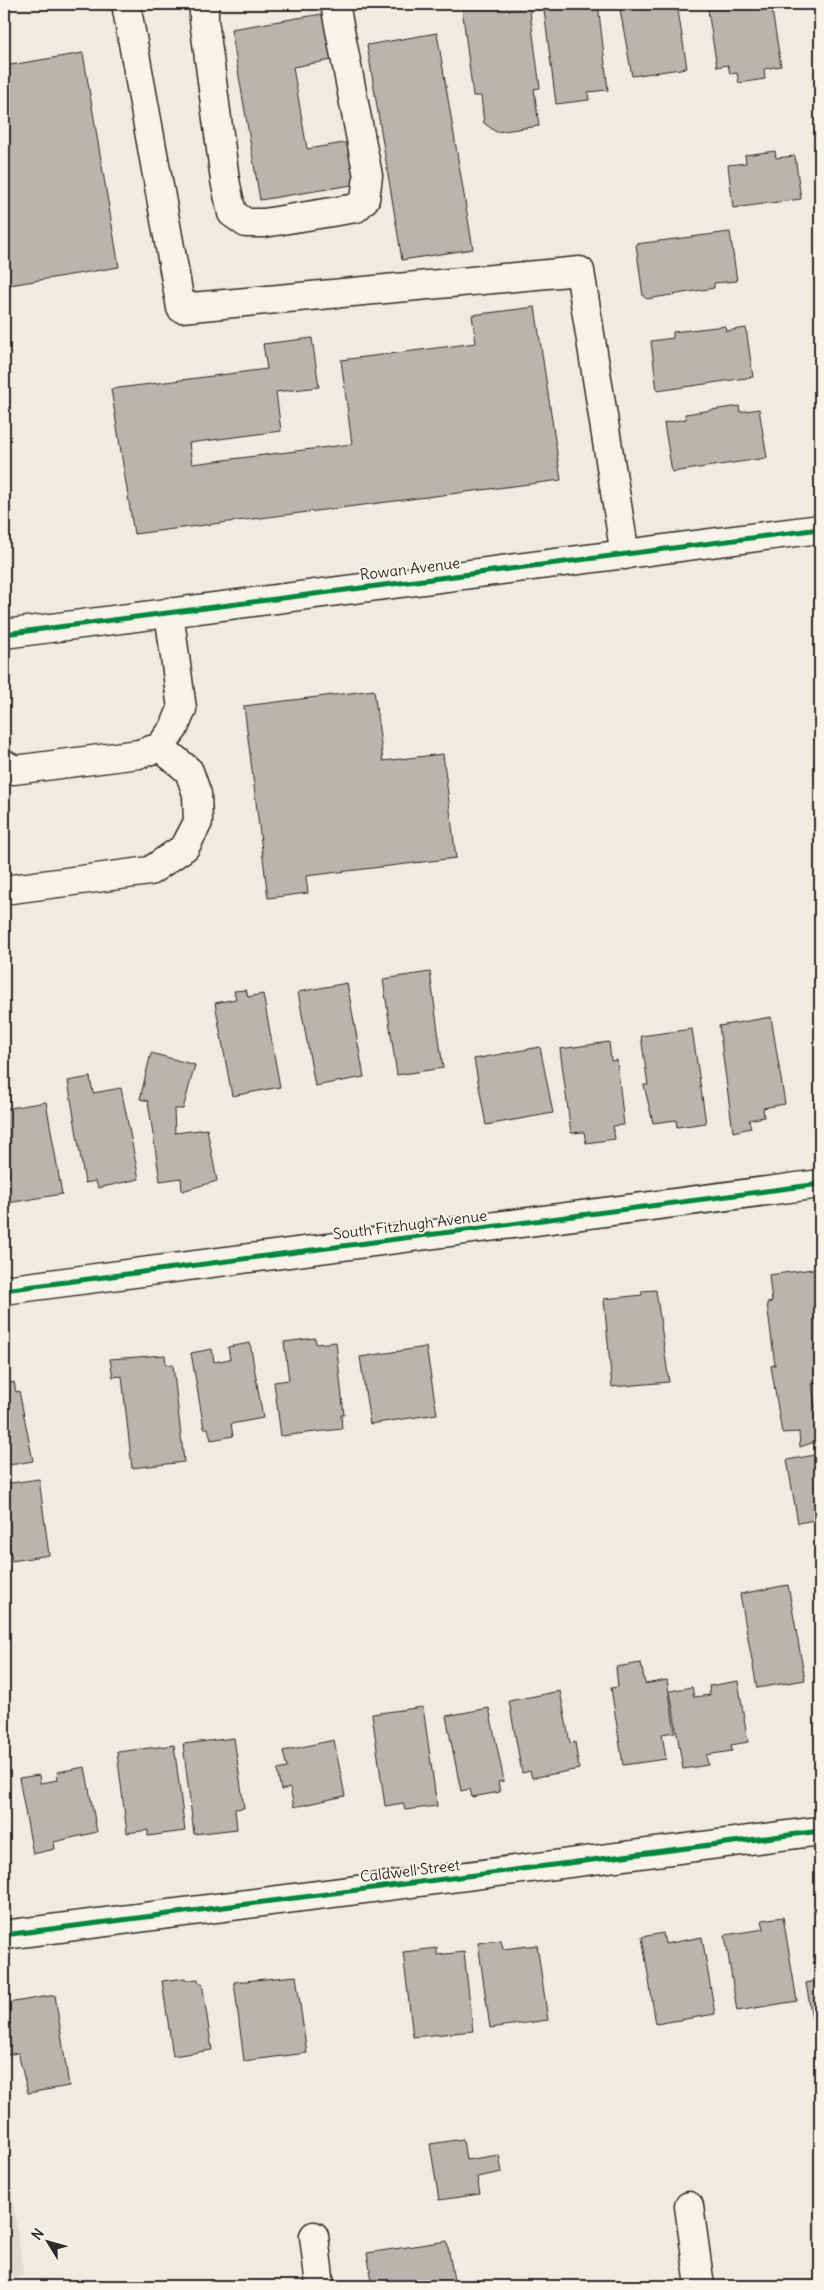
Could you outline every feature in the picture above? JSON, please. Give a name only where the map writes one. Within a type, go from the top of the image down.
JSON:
[{"type":"street","points":[[126,4],[181,308],[580,270],[625,555]]},
{"type":"street","points":[[204,4],[204,20],[225,180],[232,213],[246,223],[264,223],[356,208],[365,199],[368,176],[335,4]]},
{"type":"street","name":"Rowan Avenue","points":[[4,634],[820,529]]},
{"type":"street","points":[[4,764],[14,770],[139,754],[160,746],[174,728],[182,710],[169,612]]},
{"type":"street","points":[[4,890],[150,871],[185,847],[198,822],[197,794],[189,771],[160,746]]},
{"type":"street","name":"South Fitzhugh Avenue","points":[[4,1290],[820,1184]]},
{"type":"street","name":"Caldwell Street","points":[[4,1935],[820,1831]]},
{"type":"street","points":[[689,2206],[700,2286]]},
{"type":"street","points":[[314,2236],[320,2286]]},
{"type":"shaded area","points":[[4,2145],[24,2275],[4,2278]]},
{"type":"building","points":[[469,4],[529,4],[540,88],[534,89],[539,126],[496,132],[484,123],[481,96],[473,96],[462,7],[470,7]]},
{"type":"building","points":[[554,4],[598,4],[608,90],[588,92],[589,100],[556,104],[544,10],[554,9]]},
{"type":"building","points":[[619,4],[677,4],[687,68],[632,76]]},
{"type":"building","points":[[707,4],[771,4],[781,66],[764,69],[765,79],[739,83],[737,73],[730,74],[728,65],[717,67]]},
{"type":"building","points":[[334,12],[343,58],[293,67],[307,149],[356,141],[364,183],[260,200],[231,29]]},
{"type":"building","points":[[437,33],[473,249],[402,260],[367,45]]},
{"type":"building","points":[[83,53],[119,267],[4,286],[4,66]]},
{"type":"building","points":[[775,151],[776,158],[795,156],[801,199],[733,208],[728,165],[746,163],[745,155]]},
{"type":"building","points":[[730,232],[737,281],[714,283],[714,288],[647,299],[643,296],[636,244]]},
{"type":"building","points":[[535,307],[561,480],[134,534],[111,389],[267,369],[263,344],[312,338],[319,387],[276,392],[281,431],[189,443],[192,464],[352,444],[341,360],[476,343],[472,315]]},
{"type":"building","points":[[725,326],[726,331],[746,328],[753,377],[657,391],[651,341],[673,338],[673,332]]},
{"type":"building","points":[[739,406],[740,412],[759,409],[767,458],[672,472],[664,423],[686,419],[685,414]]},
{"type":"building","points":[[374,690],[383,761],[443,754],[456,858],[306,876],[308,893],[268,898],[244,706]]},
{"type":"building","points":[[430,972],[443,1068],[397,1075],[383,979]]},
{"type":"building","points":[[347,983],[364,1077],[315,1086],[298,992]]},
{"type":"building","points":[[246,990],[248,997],[263,994],[280,1087],[232,1096],[215,1003],[236,999],[234,991]]},
{"type":"building","points":[[771,1017],[785,1104],[763,1108],[764,1117],[749,1120],[751,1128],[733,1132],[719,1026]]},
{"type":"building","points":[[692,1029],[706,1123],[677,1127],[676,1120],[653,1123],[644,1085],[648,1085],[641,1036]]},
{"type":"building","points":[[609,1042],[611,1061],[617,1060],[624,1125],[613,1126],[615,1139],[586,1143],[584,1132],[571,1133],[560,1049]]},
{"type":"building","points":[[540,1047],[553,1113],[486,1125],[474,1059]]},
{"type":"building","points":[[151,1053],[195,1065],[183,1109],[174,1109],[175,1133],[207,1129],[217,1181],[182,1191],[181,1178],[160,1181],[148,1101],[140,1099]]},
{"type":"building","points":[[90,1077],[93,1093],[121,1088],[139,1179],[98,1188],[96,1181],[85,1183],[68,1081]]},
{"type":"building","points":[[46,1102],[62,1194],[8,1203],[4,1177],[4,1109]]},
{"type":"building","points":[[820,1268],[820,1383],[812,1384],[815,1407],[820,1406],[820,1440],[800,1447],[799,1432],[782,1433],[771,1366],[775,1365],[767,1303],[772,1302],[769,1275]]},
{"type":"building","points":[[656,1290],[669,1382],[612,1387],[604,1299],[642,1295],[642,1291]]},
{"type":"building","points":[[315,1338],[316,1344],[336,1342],[344,1415],[341,1415],[342,1429],[281,1436],[274,1382],[289,1380],[284,1342]]},
{"type":"building","points":[[250,1343],[263,1418],[231,1424],[233,1436],[211,1440],[208,1428],[204,1428],[191,1353],[212,1349],[214,1362],[230,1359],[228,1347]]},
{"type":"building","points":[[426,1347],[437,1414],[370,1424],[360,1357]]},
{"type":"building","points":[[165,1355],[166,1365],[173,1365],[184,1462],[132,1468],[122,1376],[113,1377],[110,1359]]},
{"type":"building","points":[[14,1382],[16,1392],[19,1391],[33,1461],[4,1466],[4,1384]]},
{"type":"building","points":[[820,1454],[820,1519],[798,1523],[787,1460]]},
{"type":"building","points":[[39,1479],[49,1555],[12,1561],[4,1516],[4,1484]]},
{"type":"building","points":[[788,1585],[805,1680],[757,1688],[740,1594]]},
{"type":"building","points":[[641,1663],[645,1684],[667,1680],[675,1732],[662,1734],[666,1759],[623,1765],[611,1688],[618,1687],[616,1667]]},
{"type":"building","points":[[738,1681],[748,1742],[731,1745],[732,1751],[706,1755],[708,1765],[683,1769],[670,1691],[692,1687],[694,1697],[710,1695],[709,1686]]},
{"type":"building","points":[[560,1691],[570,1743],[575,1742],[579,1769],[532,1778],[530,1771],[522,1773],[509,1701]]},
{"type":"building","points":[[423,1707],[437,1806],[405,1810],[403,1803],[385,1806],[372,1714]]},
{"type":"building","points":[[489,1708],[504,1781],[498,1782],[500,1792],[472,1797],[470,1789],[461,1791],[446,1716]]},
{"type":"building","points":[[234,1738],[244,1808],[235,1809],[237,1829],[194,1834],[183,1744]]},
{"type":"building","points":[[334,1740],[345,1796],[294,1807],[290,1788],[281,1790],[277,1770],[287,1768],[283,1751]]},
{"type":"building","points":[[174,1745],[185,1831],[148,1836],[148,1830],[127,1833],[117,1752]]},
{"type":"building","points":[[85,1767],[97,1832],[54,1842],[55,1849],[33,1854],[19,1778],[39,1775],[40,1783],[58,1780],[57,1772]]},
{"type":"building","points":[[783,1917],[797,2001],[737,2011],[725,1935],[764,1929],[762,1920]]},
{"type":"building","points":[[663,1933],[665,1944],[702,1937],[715,2014],[656,2024],[642,1937]]},
{"type":"building","points":[[501,1940],[503,1949],[537,1945],[548,2020],[490,2028],[478,1943]]},
{"type":"building","points":[[437,1948],[437,1955],[464,1952],[473,2031],[413,2037],[403,1952]]},
{"type":"building","points":[[296,1976],[307,2053],[244,2061],[234,1982]]},
{"type":"building","points":[[185,1978],[186,1980],[198,1979],[199,1983],[202,1983],[212,2050],[173,2056],[162,1981]]},
{"type":"building","points":[[820,1980],[820,2065],[806,1983]]},
{"type":"building","points":[[55,1995],[69,2086],[28,2093],[18,2053],[4,2055],[4,2014],[10,2013],[8,2003]]},
{"type":"building","points":[[463,2139],[466,2160],[499,2155],[502,2172],[477,2177],[480,2194],[439,2200],[430,2144]]},
{"type":"building","points":[[447,2241],[455,2286],[373,2286],[367,2253]]},
{"type":"cycle path","points":[[4,634],[820,529]]},
{"type":"cycle path","points":[[4,1290],[820,1184]]},
{"type":"cycle path","points":[[4,1935],[820,1831]]}]
